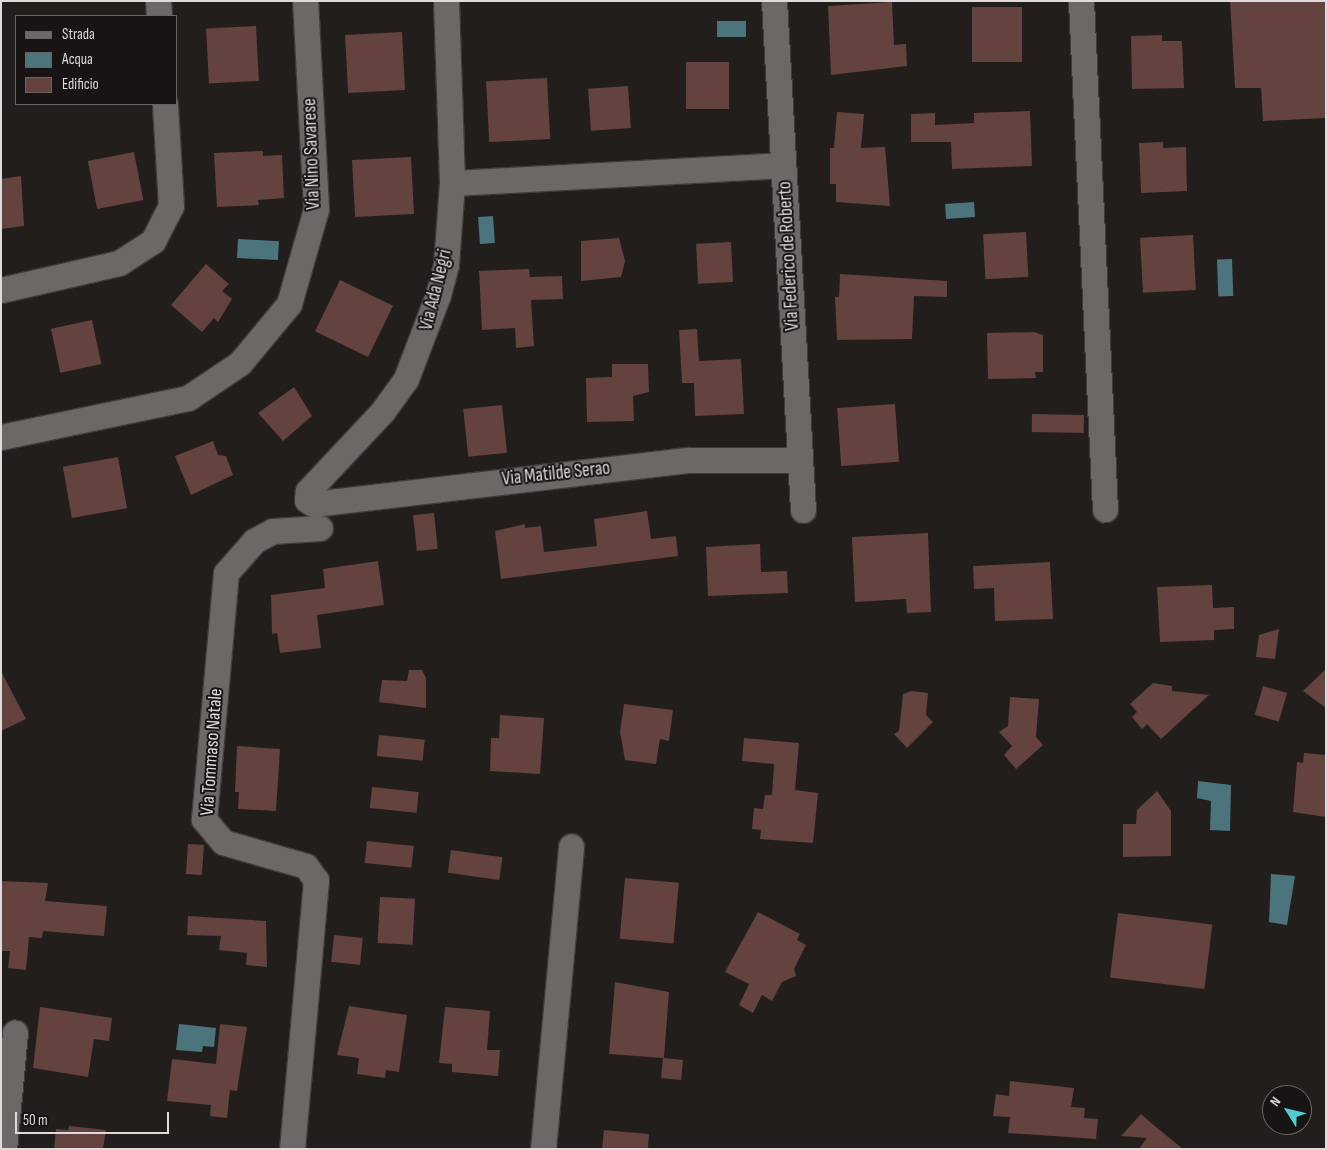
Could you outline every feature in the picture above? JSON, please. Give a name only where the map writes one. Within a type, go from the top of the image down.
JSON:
[{"type":"street","points":[[158,1],[159,15]]},
{"type":"street","name":"Via Nino Savarese","points":[[1,437],[188,398],[240,363],[289,304],[316,210],[305,1]]},
{"type":"street","name":"Via Ada Negri","points":[[313,504],[307,493],[383,411],[406,379],[427,332],[446,265],[452,183],[446,1]]},
{"type":"street","name":"Via Federico de Roberto","points":[[774,1],[803,510]]},
{"type":"street","points":[[1081,1],[1105,509]]},
{"type":"street","points":[[1,290],[119,263],[153,241],[171,206],[165,105]]},
{"type":"street","points":[[452,183],[784,165]]},
{"type":"street","name":"Via Matilde Serao","points":[[313,504],[689,460],[800,460]]},
{"type":"street","name":"Via Tommaso Natale","points":[[292,1149],[316,880],[306,866],[223,842],[204,819],[226,573],[254,541],[273,530],[320,528]]},
{"type":"street","points":[[543,1149],[570,846]]},
{"type":"street","points":[[4,1149],[15,1034]]},
{"type":"water","points":[[717,21],[746,21],[746,37],[717,37]]},
{"type":"water","points":[[974,202],[975,217],[946,219],[945,204]]},
{"type":"water","points":[[493,216],[495,243],[480,244],[478,217]]},
{"type":"water","points":[[238,239],[279,241],[278,260],[237,258]]},
{"type":"water","points":[[1232,259],[1233,296],[1218,297],[1217,260]]},
{"type":"water","points":[[1198,781],[1231,785],[1230,831],[1210,830],[1211,801],[1197,798]]},
{"type":"water","points":[[1271,874],[1295,876],[1287,925],[1269,922]]},
{"type":"water","points":[[179,1024],[216,1028],[214,1047],[203,1046],[202,1052],[176,1050]]},
{"type":"building","points":[[1230,1],[1326,1],[1326,118],[1263,121],[1261,88],[1235,88]]},
{"type":"building","points":[[892,2],[894,45],[906,44],[907,66],[831,75],[828,6]]},
{"type":"building","points":[[972,7],[1022,7],[1022,62],[972,62]]},
{"type":"building","points":[[256,26],[259,81],[209,84],[206,29]]},
{"type":"building","points":[[402,32],[405,90],[348,93],[345,35]]},
{"type":"building","points":[[1162,35],[1162,41],[1182,41],[1184,88],[1132,89],[1131,36]]},
{"type":"building","points":[[686,62],[729,62],[729,109],[686,109]]},
{"type":"building","points":[[547,78],[550,139],[489,142],[486,81]]},
{"type":"building","points":[[628,86],[631,128],[591,131],[588,89]]},
{"type":"building","points":[[1030,111],[1032,166],[952,169],[951,142],[911,142],[911,114],[935,113],[935,125],[974,123],[974,113]]},
{"type":"building","points":[[837,112],[864,114],[861,148],[885,147],[890,206],[836,202],[836,184],[830,184],[830,148],[834,148]]},
{"type":"building","points":[[1163,142],[1163,148],[1186,147],[1187,191],[1141,193],[1139,143]]},
{"type":"building","points":[[263,151],[263,156],[282,155],[284,198],[258,200],[259,205],[217,207],[214,153]]},
{"type":"building","points":[[134,152],[143,200],[97,209],[88,161]]},
{"type":"building","points":[[411,157],[414,214],[355,217],[352,160]]},
{"type":"building","points":[[21,176],[24,226],[1,229],[1,179]]},
{"type":"building","points":[[1026,232],[1028,277],[985,279],[983,234]]},
{"type":"building","points":[[1193,235],[1196,290],[1143,293],[1140,238]]},
{"type":"building","points":[[619,238],[625,261],[621,277],[581,281],[581,241]]},
{"type":"building","points":[[731,242],[733,282],[698,284],[696,244]]},
{"type":"building","points":[[206,264],[229,284],[222,291],[232,299],[218,322],[214,318],[202,332],[171,305]]},
{"type":"building","points":[[529,269],[530,277],[562,276],[563,299],[531,300],[534,346],[516,348],[515,328],[482,330],[479,271]]},
{"type":"building","points":[[840,274],[947,281],[947,297],[914,296],[912,339],[837,340],[835,297],[839,297]]},
{"type":"building","points":[[340,280],[393,306],[368,357],[315,331]]},
{"type":"building","points":[[92,320],[101,364],[60,373],[51,329]]},
{"type":"building","points":[[697,329],[699,361],[741,359],[744,414],[695,416],[694,383],[682,383],[679,330]]},
{"type":"building","points":[[1034,332],[1043,335],[1043,372],[1035,372],[1036,378],[988,379],[987,333]]},
{"type":"building","points":[[612,364],[648,364],[649,392],[633,396],[634,421],[587,422],[586,378],[612,377]]},
{"type":"building","points":[[294,387],[312,416],[283,441],[258,413]]},
{"type":"building","points":[[895,404],[899,462],[841,466],[837,408]]},
{"type":"building","points":[[502,405],[507,453],[468,457],[463,409]]},
{"type":"building","points":[[1032,414],[1084,415],[1084,433],[1032,432]]},
{"type":"building","points":[[213,441],[218,455],[226,456],[233,475],[191,495],[175,456]]},
{"type":"building","points":[[118,457],[127,508],[72,518],[63,467]]},
{"type":"building","points":[[647,511],[651,539],[676,536],[678,556],[501,579],[495,531],[525,524],[525,528],[541,526],[544,552],[597,546],[594,519]]},
{"type":"building","points":[[434,513],[438,549],[417,551],[413,515]]},
{"type":"building","points":[[928,533],[931,612],[907,613],[906,599],[855,602],[852,537]]},
{"type":"building","points":[[760,544],[761,572],[787,571],[788,593],[708,596],[706,547]]},
{"type":"building","points":[[378,561],[384,605],[317,615],[321,648],[280,653],[277,633],[272,634],[271,595],[325,588],[323,569]]},
{"type":"building","points":[[1050,562],[1053,619],[995,621],[994,588],[974,589],[973,566]]},
{"type":"building","points":[[1212,585],[1213,608],[1234,607],[1234,629],[1214,630],[1214,640],[1160,642],[1157,587]]},
{"type":"building","points":[[1279,629],[1275,659],[1256,657],[1259,635]]},
{"type":"building","points":[[1326,669],[1326,708],[1303,691]]},
{"type":"building","points":[[409,670],[422,670],[426,678],[426,708],[379,702],[382,680],[407,681]]},
{"type":"building","points":[[1,671],[26,719],[1,731]]},
{"type":"building","points":[[1153,683],[1172,686],[1172,691],[1209,695],[1161,739],[1147,724],[1142,729],[1132,717],[1137,712],[1130,704]]},
{"type":"building","points":[[1263,686],[1287,693],[1279,722],[1255,715]]},
{"type":"building","points":[[911,691],[928,693],[926,715],[933,722],[907,748],[894,734],[899,731],[903,694]]},
{"type":"building","points":[[1010,697],[1039,699],[1036,737],[1043,745],[1016,769],[1004,755],[1012,746],[999,732],[1008,726]]},
{"type":"building","points":[[624,704],[673,710],[669,741],[660,739],[656,764],[625,760],[620,732]]},
{"type":"building","points":[[500,715],[544,718],[540,774],[490,771],[491,738],[499,738]]},
{"type":"building","points":[[379,735],[425,740],[423,761],[377,756]]},
{"type":"building","points":[[744,738],[799,743],[795,790],[818,793],[813,843],[760,839],[761,830],[752,829],[754,808],[763,809],[765,795],[772,795],[774,764],[742,761]]},
{"type":"building","points":[[237,746],[280,749],[276,811],[238,809],[239,792],[235,792]]},
{"type":"building","points":[[1304,753],[1326,755],[1326,817],[1293,812],[1297,762],[1303,763]]},
{"type":"building","points":[[372,787],[419,792],[417,813],[370,808]]},
{"type":"building","points":[[1157,791],[1171,811],[1171,856],[1123,857],[1123,824],[1136,824],[1137,810]]},
{"type":"building","points":[[367,841],[414,846],[411,868],[365,863]]},
{"type":"building","points":[[188,844],[204,845],[202,875],[186,874]]},
{"type":"building","points":[[451,850],[502,857],[499,880],[448,873]]},
{"type":"building","points":[[625,878],[679,883],[673,943],[620,939]]},
{"type":"building","points":[[1,881],[48,883],[45,901],[107,906],[104,936],[43,931],[42,938],[29,937],[26,970],[8,968],[10,951],[1,951]]},
{"type":"building","points":[[380,897],[415,899],[413,945],[378,943]]},
{"type":"building","points":[[758,912],[800,934],[797,940],[806,945],[794,969],[796,976],[782,982],[772,1001],[762,995],[753,1013],[739,1005],[749,984],[725,972]]},
{"type":"building","points":[[1118,913],[1212,925],[1204,989],[1110,978]]},
{"type":"building","points":[[188,916],[266,921],[267,967],[246,965],[247,953],[219,950],[221,936],[187,935]]},
{"type":"building","points":[[334,935],[363,938],[360,965],[331,962]]},
{"type":"building","points":[[615,982],[669,992],[664,1058],[683,1060],[681,1080],[661,1078],[663,1058],[609,1054]]},
{"type":"building","points":[[349,1006],[407,1015],[399,1072],[386,1070],[385,1078],[357,1074],[359,1058],[337,1055]]},
{"type":"building","points":[[40,1007],[112,1018],[109,1041],[94,1039],[88,1077],[33,1068]]},
{"type":"building","points":[[445,1007],[490,1011],[487,1050],[500,1050],[498,1076],[452,1072],[452,1064],[439,1063]]},
{"type":"building","points":[[220,1024],[247,1027],[237,1091],[230,1090],[227,1118],[210,1116],[211,1105],[167,1101],[172,1059],[216,1064]]},
{"type":"building","points":[[1010,1081],[1074,1088],[1071,1107],[1085,1108],[1084,1118],[1098,1119],[1096,1139],[1008,1133],[1010,1117],[993,1116],[996,1094],[1009,1096]]},
{"type":"building","points":[[1141,1114],[1183,1149],[1139,1149],[1147,1138],[1121,1136]]},
{"type":"building","points":[[69,1126],[106,1130],[103,1149],[54,1149],[56,1129],[68,1130]]},
{"type":"building","points":[[604,1130],[649,1134],[648,1149],[602,1149]]}]
